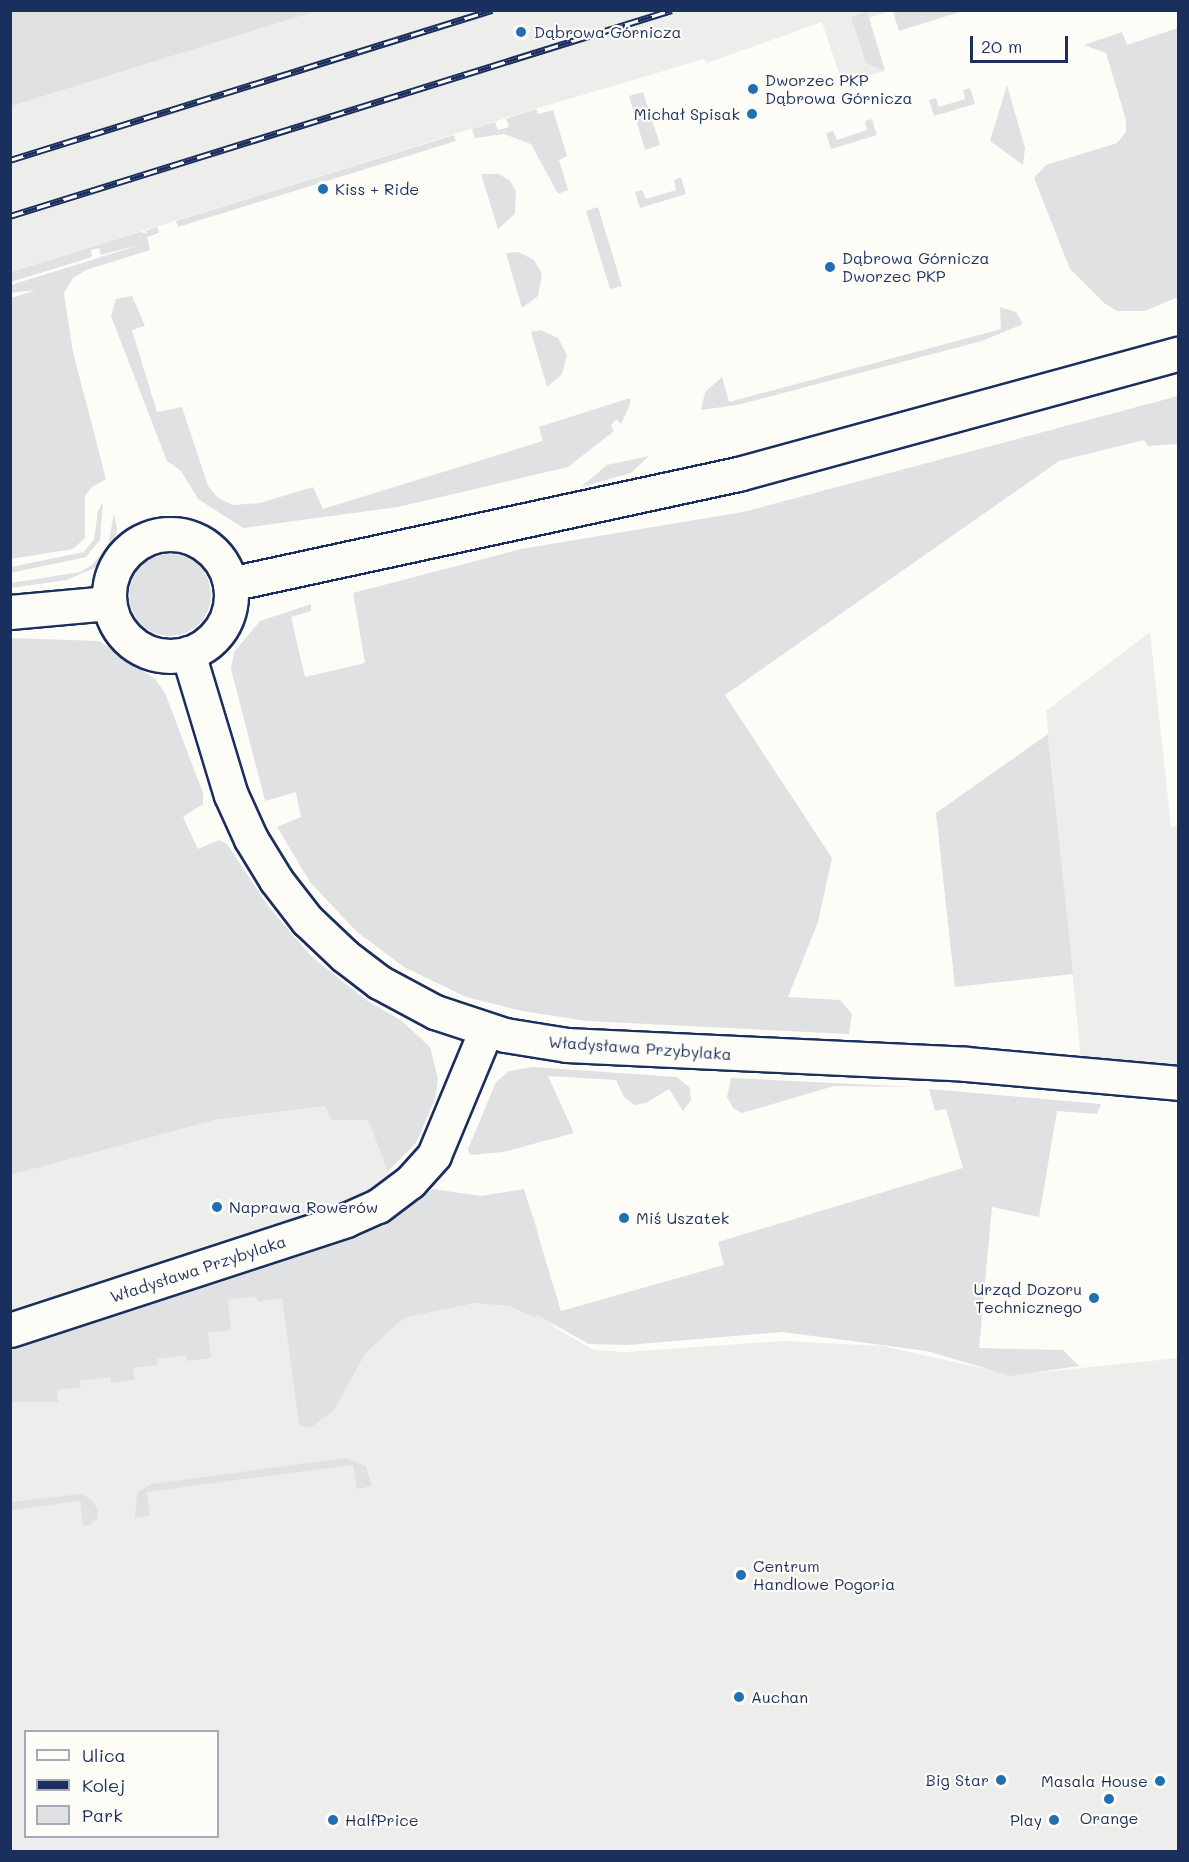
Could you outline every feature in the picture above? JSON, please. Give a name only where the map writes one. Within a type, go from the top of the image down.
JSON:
[{"type":"street","points":[[230,584],[728,477],[1179,354]]},
{"type":"street","points":[[167,534],[187,536],[206,545],[220,560],[230,584],[231,602],[223,626],[206,645],[188,653],[157,655],[133,645],[116,625],[109,603],[112,575],[122,557],[146,538],[167,534]]},
{"type":"street","points":[[10,612],[109,603]]},
{"type":"street","points":[[188,653],[237,809],[267,866],[296,907],[331,944],[379,982],[435,1012],[486,1030]]},
{"type":"street","name":"Władysława Przybylaka","points":[[10,1330],[340,1223],[378,1206],[410,1182],[434,1155],[486,1030],[567,1045],[966,1064],[1179,1083]]},
{"type":"shaded area","points":[[317,11],[891,11],[869,18],[885,71],[842,83],[822,22],[707,63],[704,59],[535,109],[11,272],[10,106]]},
{"type":"shaded area","points":[[1150,632],[1171,827],[1178,826],[1178,1068],[1081,1060],[1046,711]]},
{"type":"shaded area","points":[[325,1106],[331,1120],[368,1120],[391,1177],[347,1204],[11,1314],[11,1175],[215,1120]]},
{"type":"shaded area","points":[[525,1193],[539,1233],[536,1235],[553,1327],[594,1350],[626,1352],[783,1341],[883,1346],[1013,1375],[1178,1358],[1178,1851],[11,1851],[10,1347],[434,1208],[439,1223]]},
{"type":"green space","points":[[11,10],[317,10],[317,11],[11,106]]},
{"type":"green space","points":[[899,10],[963,11],[899,31],[893,12]]},
{"type":"green space","points":[[868,11],[885,71],[866,63],[851,17]]},
{"type":"green space","points":[[1178,28],[1178,297],[1145,311],[1117,311],[1104,303],[1070,269],[1034,178],[1046,165],[1117,143],[1126,132],[1126,120],[1106,53],[1084,45],[1122,32],[1127,45]]},
{"type":"green space","points":[[1007,85],[1025,148],[1023,165],[990,141]]},
{"type":"green space","points":[[970,88],[975,104],[934,116],[929,100],[936,98],[939,107],[965,99],[963,90]]},
{"type":"green space","points":[[643,92],[660,145],[645,150],[629,96]]},
{"type":"green space","points":[[536,109],[538,114],[553,110],[567,156],[559,160],[568,190],[558,194],[531,144],[504,134],[475,138],[472,129],[495,122],[498,130],[509,127],[506,119]]},
{"type":"green space","points":[[872,119],[877,135],[831,149],[826,133],[833,131],[837,140],[867,130],[865,121]]},
{"type":"green space","points":[[454,135],[456,141],[178,227],[176,221]]},
{"type":"green space","points":[[481,174],[499,174],[510,181],[516,191],[515,214],[498,229]]},
{"type":"green space","points":[[681,177],[686,194],[640,208],[635,192],[642,190],[646,199],[676,190],[674,180]]},
{"type":"green space","points":[[598,207],[622,286],[610,289],[586,211]]},
{"type":"green space","points":[[157,227],[159,233],[147,237],[150,250],[86,270],[73,278],[64,293],[73,352],[106,479],[92,487],[85,496],[85,538],[73,549],[11,559],[11,298],[36,290],[11,293],[11,285],[143,244],[101,255],[99,248],[91,250],[92,257],[11,282],[11,272],[140,232],[147,234],[146,231]]},
{"type":"green space","points":[[518,252],[534,260],[542,274],[538,296],[522,308],[506,253]]},
{"type":"green space","points":[[132,296],[145,326],[132,330],[157,412],[182,407],[208,486],[218,498],[233,505],[260,503],[313,487],[323,509],[543,441],[539,427],[630,398],[630,404],[621,424],[616,419],[611,426],[614,431],[568,467],[398,507],[243,528],[198,499],[181,471],[167,461],[111,316],[116,299]]},
{"type":"green space","points":[[1000,307],[1016,312],[1023,324],[982,341],[737,405],[701,410],[705,392],[722,377],[729,402],[1001,329]]},
{"type":"green space","points":[[541,330],[558,338],[567,355],[562,374],[547,387],[531,332]]},
{"type":"green space","points":[[1178,396],[1178,444],[1148,446],[1144,440],[1059,461],[725,695],[832,858],[818,922],[788,997],[840,1000],[852,1014],[849,1034],[587,1021],[522,1011],[466,997],[404,967],[357,932],[310,882],[277,827],[301,817],[296,792],[265,801],[231,669],[234,652],[260,621],[311,604],[311,611],[291,617],[305,677],[365,663],[353,593],[521,549],[743,512]]},
{"type":"green space","points":[[649,456],[631,473],[581,487],[607,465]]},
{"type":"green space","points":[[103,502],[100,540],[86,557],[11,573],[11,567],[84,552],[94,539],[98,511]]},
{"type":"green space","points":[[114,513],[117,529],[113,546],[99,566],[67,580],[11,588],[11,583],[80,572],[92,565],[108,546]]},
{"type":"green space","points":[[170,554],[186,557],[199,566],[208,579],[211,595],[208,611],[199,624],[186,633],[170,636],[154,633],[141,624],[132,611],[129,595],[132,579],[141,566],[154,557]]},
{"type":"green space","points":[[11,638],[99,641],[155,679],[165,693],[203,793],[203,804],[183,817],[198,849],[219,840],[227,844],[268,906],[311,956],[366,1000],[402,1021],[430,1047],[438,1079],[435,1099],[416,1143],[388,1171],[368,1120],[331,1120],[325,1106],[215,1120],[11,1175]]},
{"type":"green space","points":[[1048,734],[1073,974],[955,987],[936,813]]},
{"type":"green space","points":[[533,1067],[677,1077],[690,1088],[691,1100],[683,1111],[669,1089],[646,1103],[634,1105],[624,1097],[616,1080],[548,1076],[574,1133],[503,1152],[470,1155],[468,1149],[496,1082],[509,1071]]},
{"type":"green space","points":[[731,1078],[915,1087],[834,1086],[742,1113],[733,1108],[727,1097]]},
{"type":"green space","points":[[929,1089],[1101,1104],[1097,1114],[1057,1111],[1039,1217],[992,1207],[979,1348],[1063,1350],[1079,1366],[1011,1376],[927,1351],[783,1332],[627,1345],[589,1344],[537,1315],[535,1317],[509,1306],[475,1303],[406,1317],[394,1326],[365,1354],[334,1410],[310,1428],[299,1424],[282,1298],[258,1302],[256,1296],[228,1300],[231,1330],[208,1333],[211,1358],[187,1361],[186,1355],[157,1359],[157,1365],[133,1368],[135,1380],[111,1383],[110,1377],[80,1381],[81,1387],[57,1390],[58,1402],[11,1402],[10,1350],[359,1237],[362,1231],[433,1189],[481,1196],[524,1189],[561,1311],[724,1265],[718,1242],[963,1168],[946,1109],[935,1111]]},
{"type":"green space","points":[[345,1458],[366,1466],[372,1486],[357,1489],[353,1465],[147,1492],[150,1516],[135,1518],[137,1493],[151,1484]]},
{"type":"green space","points":[[81,1494],[91,1499],[98,1510],[97,1519],[90,1525],[83,1526],[80,1501],[11,1510],[11,1502]]},
{"type":"railway","points":[[10,160],[492,10]]},
{"type":"railway","points":[[10,216],[672,10]]},
{"type":"place","name":"Dąbrowa Górnicza","points":[[521,32]]},
{"type":"place","name":"Dworzec PKP Dąbrowa Górnicza","points":[[753,89]]},
{"type":"place","name":"Michał Spisak","points":[[752,114]]},
{"type":"place","name":"Kiss + Ride","points":[[323,189]]},
{"type":"place","name":"Dąbrowa Górnicza Dworzec PKP","points":[[830,267]]},
{"type":"place","name":"Naprawa Rowerów","points":[[217,1207]]},
{"type":"place","name":"Miś Uszatek","points":[[624,1218]]},
{"type":"place","name":"Urząd Dozoru Technicznego","points":[[1094,1298]]},
{"type":"place","name":"Centrum Handlowe Pogoria","points":[[741,1575]]},
{"type":"place","name":"Auchan","points":[[739,1697]]},
{"type":"place","name":"Big Star","points":[[1001,1780]]},
{"type":"place","name":"Masala House","points":[[1160,1781]]},
{"type":"place","name":"Orange","points":[[1109,1799]]},
{"type":"place","name":"HalfPrice","points":[[333,1820]]},
{"type":"place","name":"Play","points":[[1054,1820]]}]
